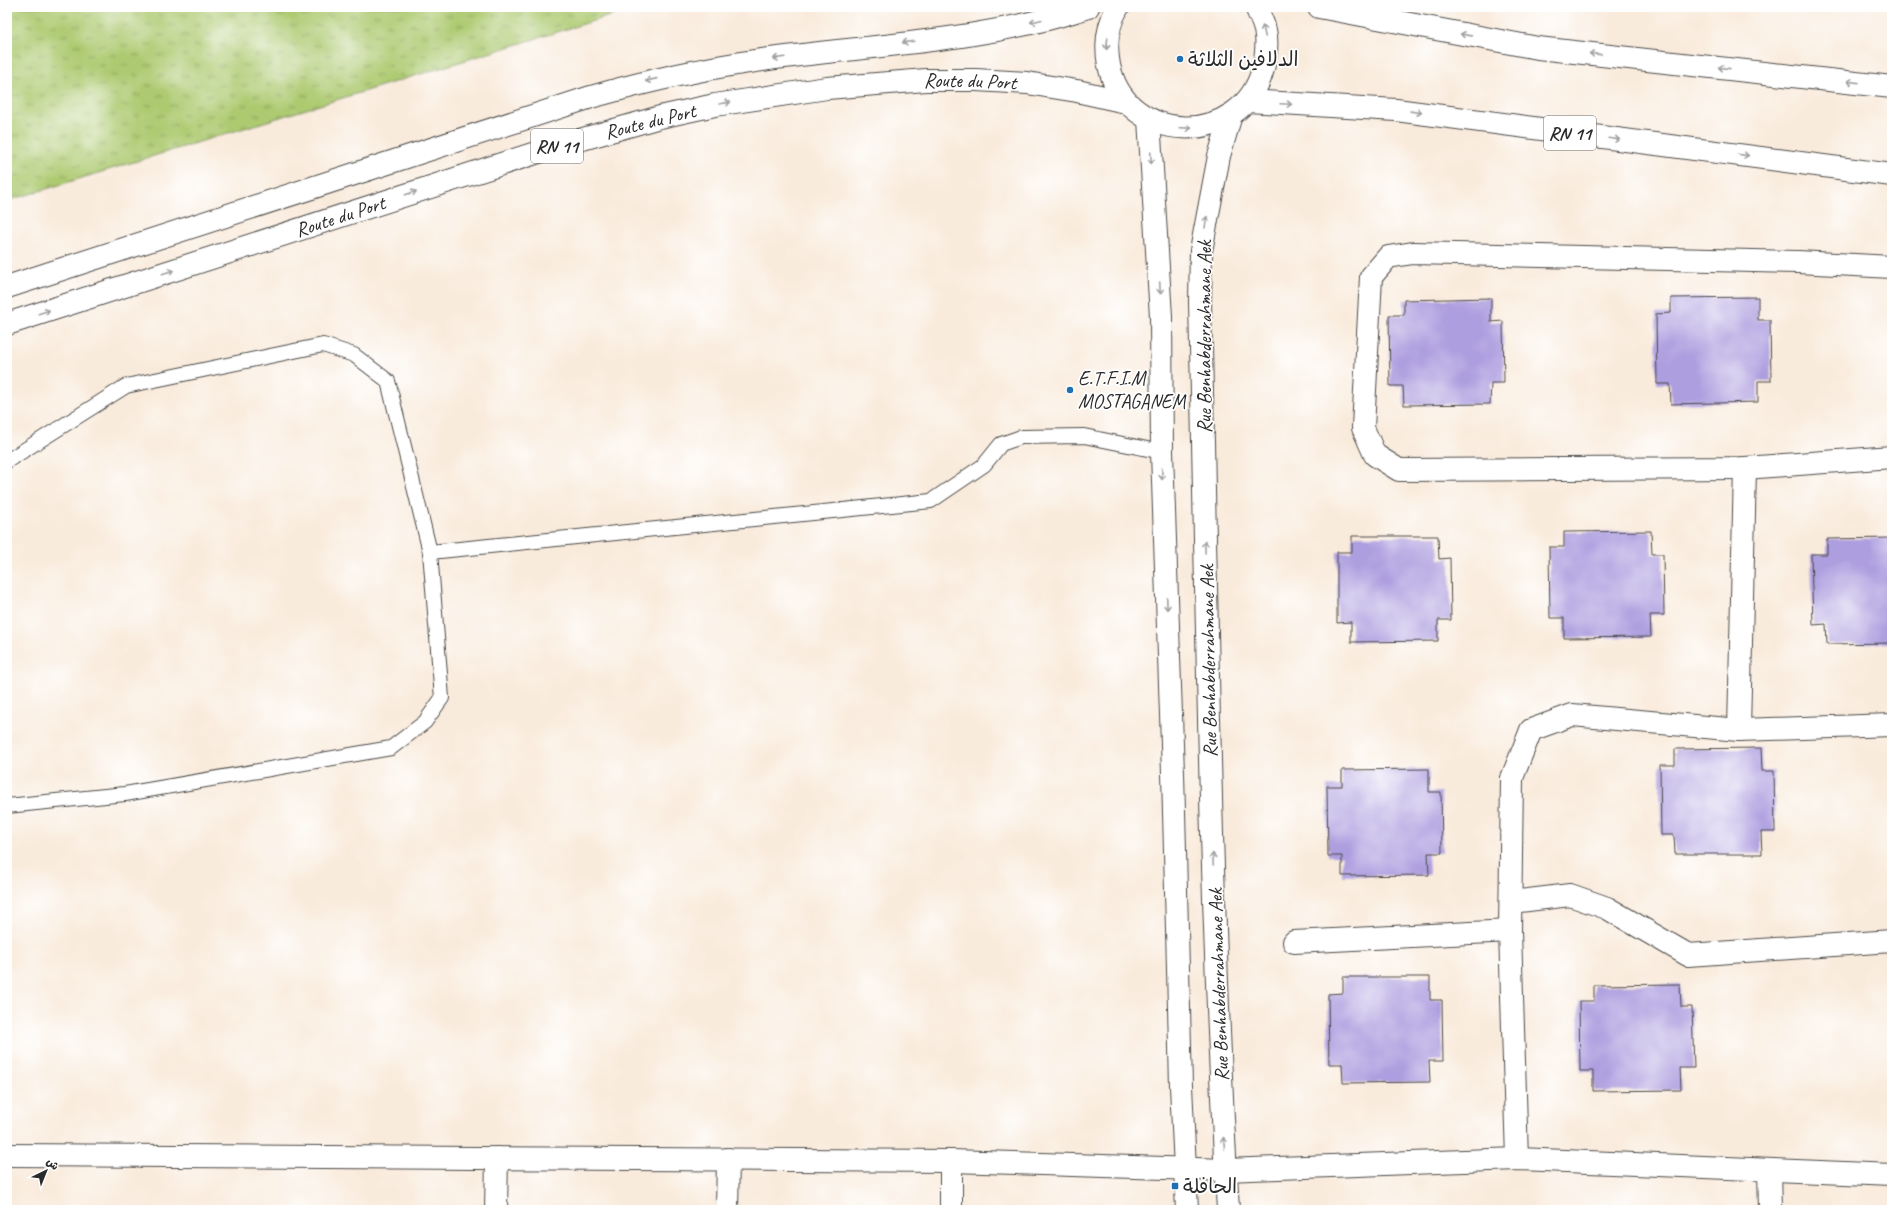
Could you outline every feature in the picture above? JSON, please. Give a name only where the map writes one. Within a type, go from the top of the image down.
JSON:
[{"type":"main road","name":"Route du Port","points":[[7,287],[576,101],[647,81],[704,69],[762,60],[977,33],[1027,23],[1088,7]]},
{"type":"main road","points":[[1118,7],[1110,20],[1105,49],[1111,77],[1126,102],[1149,119],[1169,127],[1190,129],[1211,125],[1231,115],[1247,101],[1260,80],[1267,56],[1265,30],[1256,7]]},
{"type":"main road","points":[[1319,7],[1538,48],[1892,87]]},
{"type":"main road","name":"Route du Port","points":[[7,324],[551,148],[660,117],[715,105],[827,88],[926,80],[976,80],[1027,83],[1077,91],[1126,102]]},
{"type":"main road","name":"RN 11","points":[[1247,101],[1396,110],[1892,175]]},
{"type":"main road","name":"Rue Benhabderrahmane Aek","points":[[1228,1210],[1223,1128],[1212,808],[1200,302],[1201,251],[1219,156],[1231,115]]},
{"type":"main road","name":"Rue Benhabderrahmane Aek","points":[[1149,119],[1161,316],[1162,452],[1173,773],[1181,1086],[1187,1210]]},
{"type":"main road","points":[[1892,267],[1798,262],[1413,253],[1388,257],[1371,277],[1363,428],[1375,455],[1399,470],[1745,468],[1892,457]]},
{"type":"main road","points":[[1739,730],[1745,468]]},
{"type":"main road","points":[[1517,1160],[1510,931],[1512,778],[1531,730],[1572,715],[1739,730],[1892,725]]},
{"type":"main road","points":[[1511,902],[1570,895],[1607,908],[1688,955],[1892,941]]},
{"type":"main road","points":[[1294,942],[1510,931]]},
{"type":"main road","points":[[7,1155],[951,1161],[1226,1170],[1517,1160],[1892,1174]]},
{"type":"main road","points":[[496,1158],[496,1210]]},
{"type":"main road","points":[[727,1210],[728,1159]]},
{"type":"main road","points":[[951,1161],[951,1210]]},
{"type":"main road","points":[[1769,1170],[1770,1210]]},
{"type":"lane","points":[[7,461],[126,386],[323,345],[354,355],[388,381],[430,552],[442,698],[425,722],[391,748],[125,794],[7,806]]},
{"type":"lane","points":[[430,552],[931,501],[984,465],[1001,444],[1021,437],[1084,436],[1162,452]]},
{"type":"green space","points":[[7,7],[639,7],[7,201]]},
{"type":"building","points":[[1758,297],[1758,320],[1770,320],[1771,381],[1758,381],[1758,402],[1671,404],[1670,384],[1657,384],[1656,314],[1671,313],[1671,298]]},
{"type":"building","points":[[1491,298],[1491,322],[1503,321],[1504,383],[1491,383],[1490,404],[1404,405],[1403,386],[1390,386],[1389,315],[1404,315],[1404,300]]},
{"type":"building","points":[[1651,531],[1652,554],[1663,554],[1664,615],[1650,615],[1651,637],[1564,638],[1564,618],[1550,618],[1549,547],[1564,547],[1564,532]]},
{"type":"building","points":[[1352,536],[1438,536],[1439,559],[1450,558],[1451,620],[1438,620],[1438,641],[1351,642],[1351,622],[1337,623],[1337,552],[1352,552]]},
{"type":"building","points":[[1892,538],[1892,643],[1827,644],[1826,624],[1813,625],[1811,554],[1827,554],[1827,539]]},
{"type":"building","points":[[1761,748],[1762,771],[1774,771],[1775,832],[1761,832],[1762,854],[1675,854],[1674,835],[1661,835],[1660,765],[1675,765],[1675,749]]},
{"type":"building","points":[[1429,769],[1429,792],[1441,792],[1442,853],[1428,853],[1429,875],[1342,876],[1342,856],[1328,856],[1327,786],[1342,786],[1342,770]]},
{"type":"building","points":[[1343,977],[1430,977],[1430,1000],[1442,1000],[1443,1061],[1429,1061],[1430,1082],[1343,1083],[1342,1064],[1329,1064],[1328,994],[1343,993]]},
{"type":"building","points":[[1680,984],[1681,1007],[1692,1007],[1694,1068],[1680,1068],[1681,1090],[1593,1091],[1593,1071],[1580,1071],[1579,1001],[1594,1001],[1594,985]]},
{"type":"place","name":"الدلافين الثلاثة","points":[[1180,59]]},
{"type":"place","name":"E.T.F.I.M MOSTAGANEM","points":[[1070,390]]},
{"type":"place","name":"الحافلة","points":[[1175,1186]]}]
